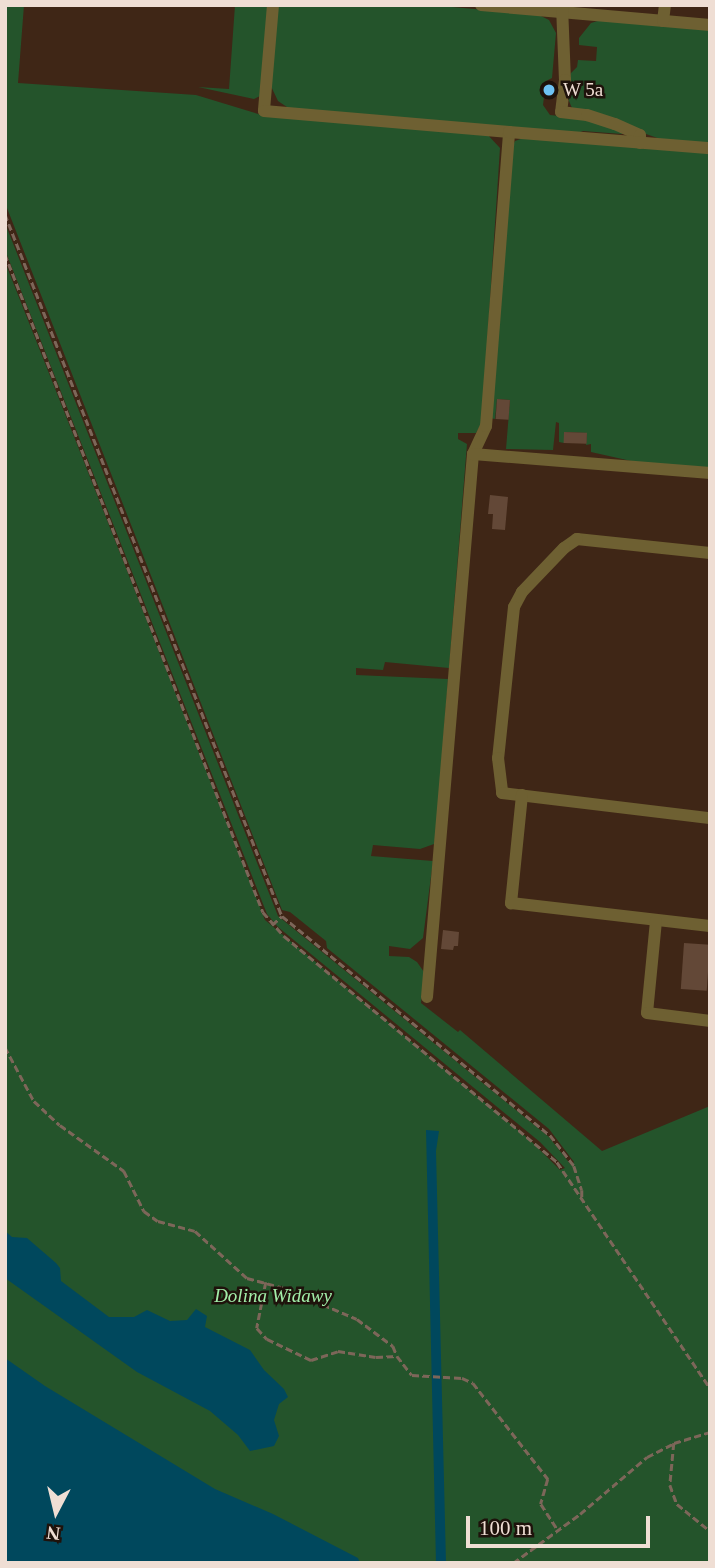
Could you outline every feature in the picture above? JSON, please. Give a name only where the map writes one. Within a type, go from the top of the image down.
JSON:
[{"type":"lane","points":[[273,5],[264,111],[710,148]]},
{"type":"lane","points":[[481,5],[561,9],[709,25],[710,12]]},
{"type":"lane","points":[[663,21],[665,5]]},
{"type":"lane","points":[[561,9],[565,80],[561,112],[587,115],[615,124],[640,135],[640,143]]},
{"type":"lane","points":[[427,997],[473,454],[486,426],[509,132]]},
{"type":"lane","points":[[473,454],[710,473]]},
{"type":"lane","points":[[710,553],[577,539],[522,592],[514,607],[498,758],[502,793],[710,818]]},
{"type":"lane","points":[[522,794],[511,903],[710,926]]},
{"type":"lane","points":[[656,920],[647,1013],[710,1021]]},
{"type":"path","points":[[5,214],[282,916],[550,1135],[574,1166],[582,1190],[582,1199]]},
{"type":"path","points":[[5,254],[263,912],[272,925],[557,1162],[710,1388]]},
{"type":"path","points":[[272,925],[282,916]]},
{"type":"path","points":[[5,1047],[34,1101],[60,1125],[124,1171],[144,1211],[158,1221],[195,1231],[247,1278],[267,1282],[357,1319],[393,1346],[397,1356],[412,1375],[426,1378],[449,1377],[473,1383],[548,1479],[546,1497],[541,1504],[558,1530]]},
{"type":"path","points":[[267,1282],[257,1328],[267,1339],[311,1360],[338,1351],[376,1357],[397,1356]]},
{"type":"path","points":[[513,1563],[647,1457],[674,1443],[710,1432]]},
{"type":"path","points":[[674,1443],[670,1485],[677,1504],[710,1531]]},
{"type":"green space","name":"Dolina Widawy","points":[[5,5],[24,5],[18,83],[196,95],[265,116],[486,133],[500,148],[482,422],[476,433],[458,433],[458,439],[467,444],[449,668],[385,662],[383,670],[356,668],[356,675],[448,679],[436,835],[434,844],[420,849],[373,845],[371,856],[433,861],[423,938],[410,949],[389,946],[389,956],[409,957],[417,962],[424,972],[421,1003],[458,1032],[460,1030],[602,1151],[710,1106],[710,1563],[5,1563],[5,262],[265,920],[530,1140],[560,1170],[565,1168],[540,1142],[278,927],[267,914],[5,250],[5,223],[278,916],[549,1137],[571,1165],[574,1162],[549,1129],[327,948],[326,941],[290,912],[282,910],[5,203]]},
{"type":"green space","points":[[235,5],[268,5],[260,96],[254,99],[198,87],[229,89]]},
{"type":"green space","points":[[276,5],[430,5],[539,15],[549,20],[556,33],[552,78],[546,81],[543,105],[550,115],[587,119],[623,131],[622,134],[583,131],[575,134],[293,111],[278,101],[269,82]]},
{"type":"green space","points":[[601,20],[710,29],[710,145],[666,141],[572,108],[566,94],[571,73],[577,67],[578,60],[596,61],[597,47],[579,45],[579,38],[591,23]]},
{"type":"green space","points":[[529,136],[710,152],[710,469],[640,463],[591,452],[591,444],[586,445],[587,433],[565,432],[564,443],[559,442],[559,423],[556,422],[553,450],[506,449],[510,400],[497,399],[495,419],[490,418],[511,149],[515,141]]},
{"type":"water","points":[[426,1130],[439,1131],[436,1151],[446,1563],[436,1563]]},
{"type":"water","points":[[5,1231],[12,1237],[27,1238],[60,1268],[61,1281],[109,1317],[134,1317],[147,1310],[170,1321],[187,1320],[196,1309],[207,1316],[205,1327],[250,1350],[288,1397],[279,1404],[274,1420],[279,1436],[274,1446],[250,1451],[238,1435],[210,1411],[137,1372],[5,1278]]},
{"type":"water","points":[[5,1358],[45,1386],[215,1489],[273,1514],[358,1558],[360,1563],[5,1563]]},
{"type":"building","points":[[497,399],[510,400],[509,420],[496,419]]},
{"type":"building","points":[[564,432],[587,433],[587,444],[564,443]]},
{"type":"building","points":[[490,495],[508,497],[505,530],[492,529],[493,514],[488,514]]},
{"type":"building","points":[[443,930],[459,932],[458,946],[454,946],[453,950],[441,949]]},
{"type":"building","points":[[684,943],[710,945],[707,991],[681,989]]},
{"type":"place","name":"W 5a","points":[[549,90]]}]
